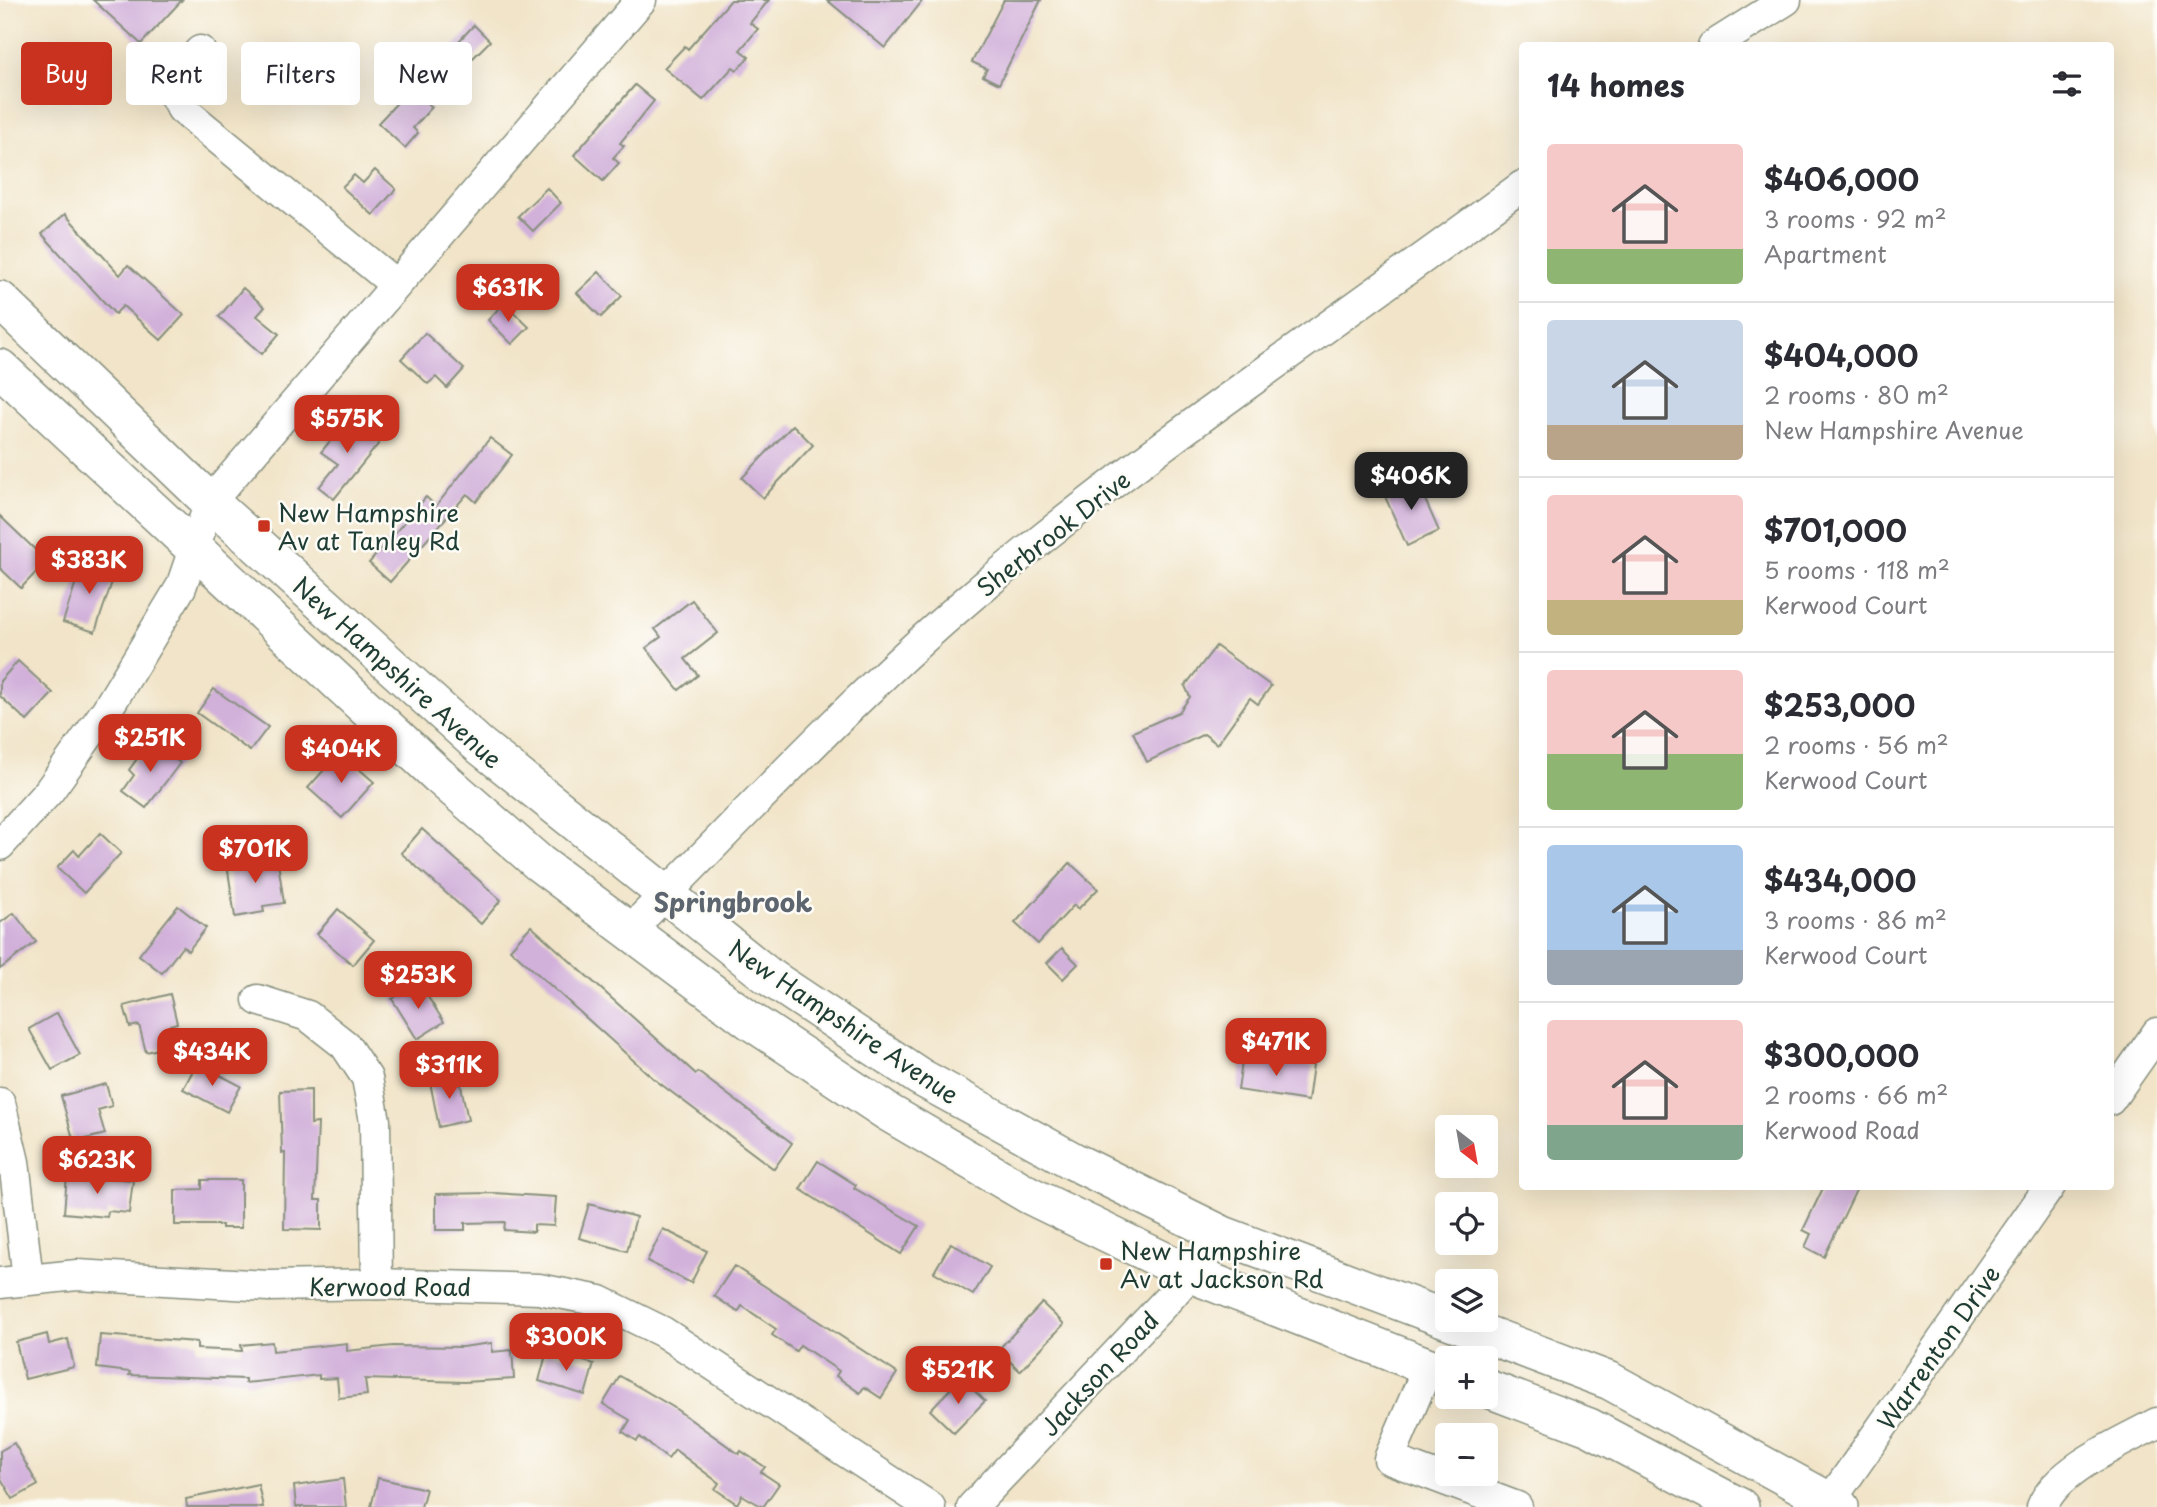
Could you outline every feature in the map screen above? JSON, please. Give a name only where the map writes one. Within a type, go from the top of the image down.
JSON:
[{"type":"main road","name":"New Hampshire Avenue","points":[[0,300],[210,502],[479,745],[664,896],[768,976],[920,1077],[1073,1161],[1223,1235],[1610,1381],[1832,1505]]},
{"type":"main road","name":"New Hampshire Avenue","points":[[0,368],[439,776],[539,863],[749,1020],[889,1112],[1029,1195],[1191,1273],[1435,1370]]},
{"type":"main road","points":[[1498,1393],[1589,1427],[1740,1507]]},
{"type":"street","points":[[0,845],[48,791],[106,711],[181,587],[210,502],[641,0]]},
{"type":"street","points":[[1719,42],[1786,0]]},
{"type":"street","points":[[180,105],[396,285]]},
{"type":"street","name":"Sherbrook Drive","points":[[628,932],[903,658],[991,580],[1114,484],[1519,188]]},
{"type":"street","points":[[258,1000],[308,1016],[345,1045],[367,1078],[376,1121],[377,1284]]},
{"type":"street","points":[[2114,1094],[2157,1033]]},
{"type":"street","points":[[0,1102],[14,1162],[14,1281]]},
{"type":"street","name":"Warrenton Drive","points":[[1832,1505],[2047,1190]]},
{"type":"street","name":"Jackson Road","points":[[972,1507],[1191,1273],[1223,1235]]},
{"type":"street","name":"Kerwood Road","points":[[14,1281],[77,1275],[269,1286],[377,1284],[539,1289],[600,1301],[663,1332],[930,1507]]},
{"type":"street","points":[[1435,1376],[1390,1458],[1517,1507]]},
{"type":"street","points":[[2042,1507],[2054,1487],[2076,1469],[2157,1423]]},
{"type":"building","points":[[93,0],[182,0],[143,42],[139,42]]},
{"type":"building","points":[[731,0],[769,0],[750,23],[758,29],[740,50],[749,57],[737,70],[733,67],[703,100],[664,68],[685,46],[688,49]]},
{"type":"building","points":[[827,0],[923,0],[885,48]]},
{"type":"building","points":[[1004,0],[1041,0],[999,84],[983,76],[987,69],[972,62]]},
{"type":"building","points":[[474,25],[490,41],[472,59],[472,42],[458,42]]},
{"type":"building","points":[[635,85],[654,101],[620,143],[624,146],[613,158],[619,163],[603,181],[574,155]]},
{"type":"building","points":[[395,105],[432,107],[413,128],[418,133],[405,148],[378,123]]},
{"type":"building","points":[[375,170],[396,189],[373,215],[342,187],[354,175],[363,183]]},
{"type":"building","points":[[547,188],[561,203],[533,231],[518,216]]},
{"type":"building","points":[[65,214],[120,275],[128,265],[184,315],[161,340],[123,306],[115,314],[42,234]]},
{"type":"building","points":[[599,272],[622,296],[601,317],[577,293]]},
{"type":"building","points":[[243,288],[265,307],[257,316],[279,334],[262,354],[219,317]]},
{"type":"building","points":[[504,303],[529,327],[512,344],[488,320]]},
{"type":"building","points":[[425,333],[464,369],[447,388],[436,377],[428,384],[401,359]]},
{"type":"building","points":[[349,418],[380,442],[334,499],[319,487],[338,464],[321,452]]},
{"type":"building","points":[[793,425],[813,445],[763,498],[742,478]]},
{"type":"building","points":[[490,438],[512,455],[476,502],[467,494],[390,582],[369,563],[426,497],[436,506]]},
{"type":"building","points":[[1415,477],[1439,531],[1407,546],[1383,492]]},
{"type":"building","points":[[0,516],[47,561],[21,588],[0,568]]},
{"type":"building","points":[[83,560],[116,570],[95,632],[63,622]]},
{"type":"building","points":[[692,600],[718,633],[685,659],[698,675],[679,690],[646,648],[661,637],[655,629]]},
{"type":"building","points":[[1216,646],[1271,686],[1258,704],[1250,698],[1217,744],[1204,734],[1147,762],[1133,732],[1179,712],[1190,697],[1185,686]]},
{"type":"building","points":[[18,661],[53,693],[27,721],[0,696],[0,681]]},
{"type":"building","points":[[214,689],[268,727],[250,751],[197,713]]},
{"type":"building","points":[[150,741],[180,763],[146,808],[123,791],[134,775],[129,770]]},
{"type":"building","points":[[340,752],[374,782],[342,818],[308,788]]},
{"type":"building","points":[[422,829],[501,900],[481,924],[401,853]]},
{"type":"building","points":[[100,833],[121,853],[84,893],[57,868],[74,850],[79,856]]},
{"type":"building","points":[[277,856],[284,903],[263,906],[264,912],[235,917],[227,864]]},
{"type":"building","points":[[1070,863],[1098,889],[1078,909],[1074,905],[1038,944],[1015,923]]},
{"type":"building","points":[[178,906],[206,928],[188,951],[183,946],[162,973],[139,955]]},
{"type":"building","points":[[338,909],[374,940],[353,965],[317,934]]},
{"type":"building","points":[[14,913],[36,942],[0,969],[0,923]]},
{"type":"building","points":[[531,926],[696,1074],[698,1072],[792,1143],[774,1169],[654,1079],[510,949]]},
{"type":"building","points":[[1062,948],[1078,964],[1063,979],[1047,963]]},
{"type":"building","points":[[419,983],[444,1022],[417,1039],[392,999]]},
{"type":"building","points":[[170,994],[177,1023],[170,1025],[175,1045],[146,1052],[139,1025],[130,1027],[124,1006]]},
{"type":"building","points":[[57,1013],[80,1055],[52,1070],[29,1029]]},
{"type":"building","points":[[1243,1055],[1313,1065],[1308,1101],[1238,1090]]},
{"type":"building","points":[[197,1063],[241,1086],[227,1112],[183,1089]]},
{"type":"building","points":[[459,1076],[468,1120],[439,1127],[430,1082]]},
{"type":"building","points":[[106,1084],[112,1106],[98,1110],[105,1134],[74,1142],[61,1096]]},
{"type":"building","points":[[311,1090],[311,1124],[318,1123],[315,1200],[321,1200],[321,1230],[284,1229],[285,1153],[282,1153],[280,1091]]},
{"type":"building","points":[[818,1161],[856,1185],[854,1188],[919,1226],[901,1254],[800,1189]]},
{"type":"building","points":[[67,1175],[133,1180],[129,1213],[108,1211],[107,1217],[64,1213]]},
{"type":"building","points":[[202,1180],[241,1180],[241,1228],[222,1228],[222,1225],[175,1225],[175,1190],[202,1189]]},
{"type":"building","points":[[1822,1190],[1856,1190],[1824,1257],[1805,1247],[1811,1234],[1803,1230]]},
{"type":"building","points":[[494,1193],[556,1197],[554,1226],[534,1225],[534,1232],[504,1230],[505,1222],[465,1223],[465,1230],[436,1230],[436,1194]]},
{"type":"building","points":[[589,1204],[636,1217],[627,1251],[579,1238]]},
{"type":"building","points":[[663,1229],[707,1251],[691,1283],[647,1261]]},
{"type":"building","points":[[951,1243],[990,1267],[973,1295],[934,1272]]},
{"type":"building","points":[[734,1266],[897,1373],[881,1398],[864,1387],[860,1393],[836,1376],[839,1371],[800,1345],[796,1351],[772,1335],[776,1329],[742,1306],[738,1312],[714,1296]]},
{"type":"building","points":[[1042,1303],[1064,1324],[1020,1371],[998,1350]]},
{"type":"building","points":[[47,1334],[49,1344],[68,1339],[74,1367],[25,1379],[16,1342]]},
{"type":"building","points":[[100,1335],[197,1342],[197,1349],[242,1351],[241,1345],[272,1342],[273,1351],[347,1343],[347,1351],[393,1346],[462,1347],[492,1343],[492,1352],[512,1350],[514,1379],[464,1382],[365,1379],[367,1395],[339,1398],[337,1378],[319,1379],[319,1375],[245,1383],[245,1379],[129,1375],[130,1372],[97,1368]]},
{"type":"building","points":[[547,1351],[594,1364],[585,1395],[539,1381]]},
{"type":"building","points":[[620,1376],[673,1407],[739,1454],[741,1451],[765,1467],[761,1472],[779,1484],[763,1507],[742,1495],[737,1504],[715,1489],[719,1483],[675,1450],[668,1459],[640,1437],[637,1441],[623,1432],[630,1420],[603,1404]]},
{"type":"building","points":[[961,1378],[985,1401],[954,1433],[930,1410]]},
{"type":"building","points":[[14,1443],[38,1485],[13,1499],[0,1477],[0,1451]]},
{"type":"building","points":[[378,1478],[426,1489],[421,1507],[371,1507]]},
{"type":"building","points":[[343,1479],[346,1507],[296,1507],[294,1486]]},
{"type":"building","points":[[258,1484],[263,1507],[187,1507],[186,1499]]},
{"type":"place","name":"New Hampshire Av at Tanley Rd","points":[[264,526]]},
{"type":"place","name":"New Hampshire Av at Jackson Rd","points":[[1106,1264]]},
{"type":"district","name":"Springbrook","points":[[733,901]]}]
